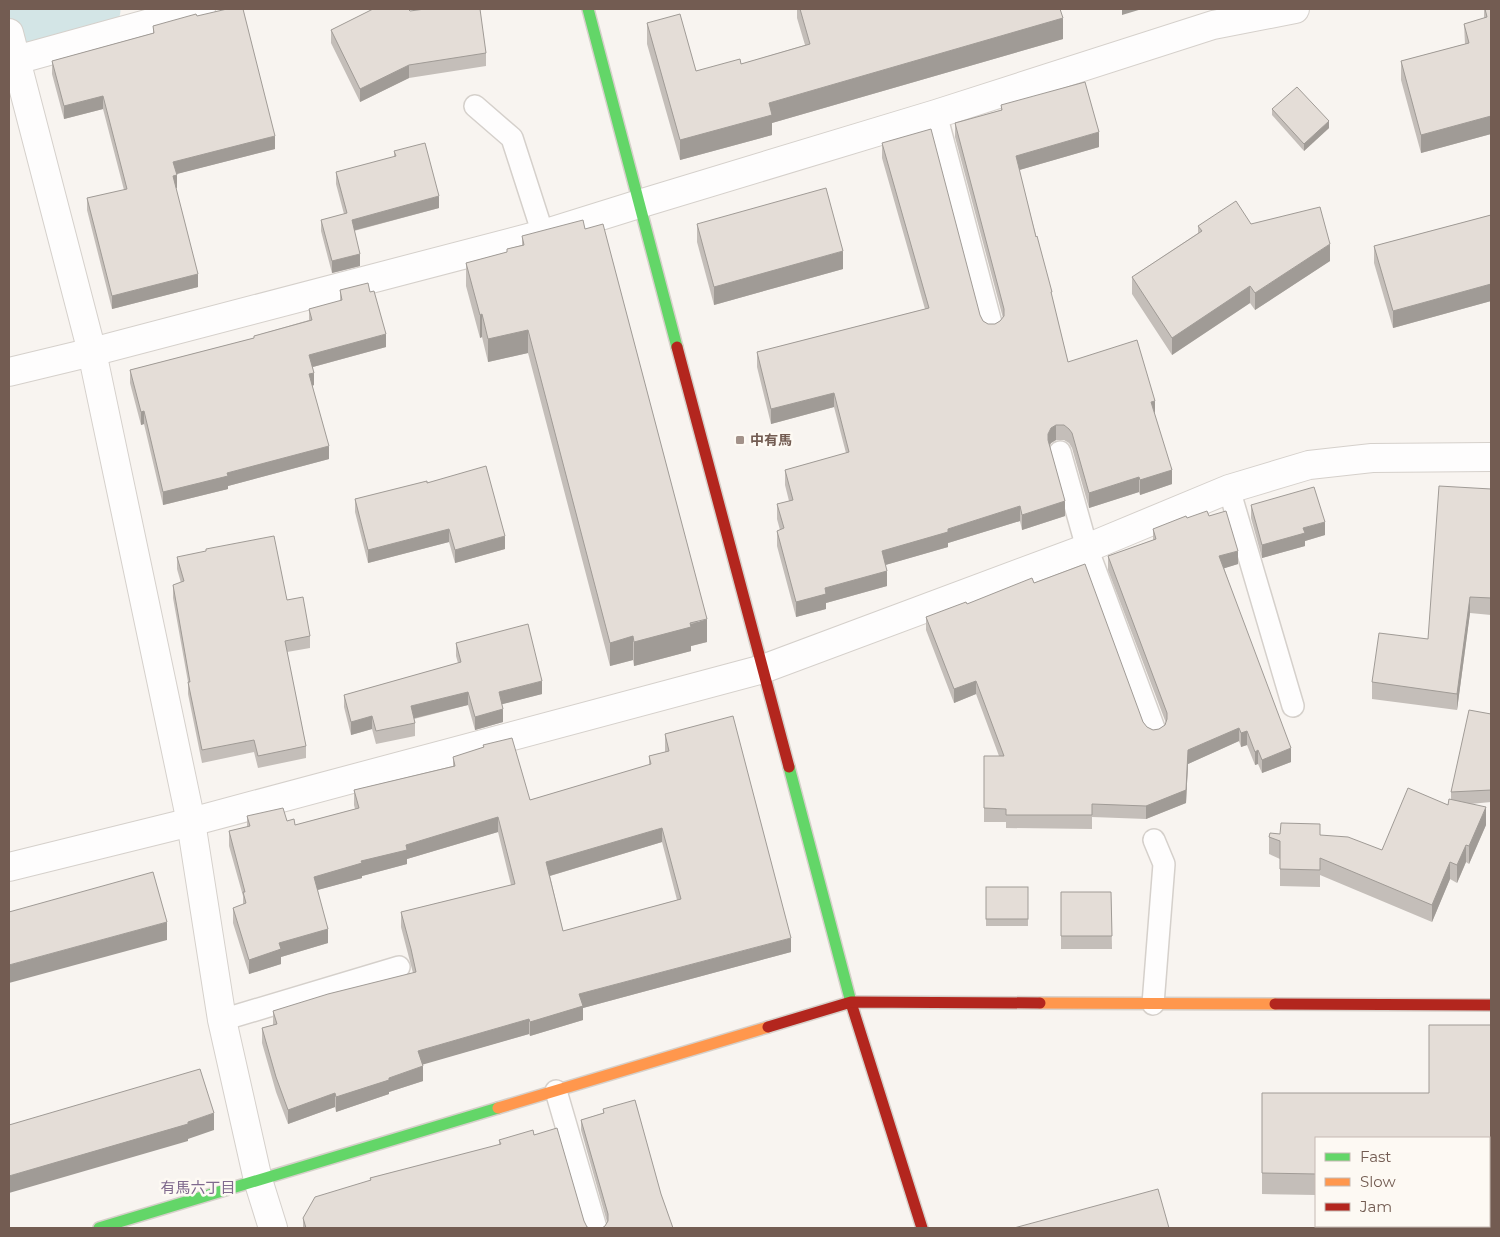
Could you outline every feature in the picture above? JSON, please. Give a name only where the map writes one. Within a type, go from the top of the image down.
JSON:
[{"type":"street","points":[[201,9],[12,51],[92,352],[191,822],[222,1020],[258,1180],[273,1228]]},
{"type":"street","points":[[588,9],[851,1002],[922,1228]]},
{"type":"street","points":[[9,372],[542,234],[936,114],[1214,25],[1295,9]]},
{"type":"street","points":[[9,867],[191,822],[763,669],[1087,548],[1228,489],[1309,465],[1372,458],[1491,457]]},
{"type":"street","points":[[99,1228],[851,1002],[1491,1005]]},
{"type":"lane","points":[[475,106],[512,138],[542,234]]},
{"type":"lane","points":[[936,114],[992,327]]},
{"type":"lane","points":[[1060,452],[1087,548],[1155,731]]},
{"type":"lane","points":[[1228,489],[1293,706]]},
{"type":"lane","points":[[1153,1004],[1164,864],[1154,840]]},
{"type":"lane","points":[[222,1020],[399,967]]},
{"type":"lane","points":[[556,1091],[596,1228]]},
{"type":"building","points":[[227,9],[243,9],[275,136],[173,162],[177,175],[173,176],[198,274],[112,296],[87,198],[127,189],[103,96],[64,106],[52,61],[154,33],[153,26],[196,14],[197,16]]},
{"type":"building","points":[[373,9],[408,9],[410,11],[425,9],[480,9],[486,53],[409,65],[360,89],[331,30]]},
{"type":"building","points":[[800,9],[1060,9],[1063,18],[769,103],[772,115],[680,140],[647,23],[680,14],[696,71],[740,59],[741,64],[810,44]]},
{"type":"building","points":[[1485,9],[1491,9],[1491,116],[1421,135],[1401,61],[1469,43],[1464,24],[1487,17]]},
{"type":"building","points":[[1085,82],[1099,132],[1016,156],[1052,292],[1068,362],[1137,340],[1155,401],[1151,402],[1172,470],[1140,480],[1139,477],[1089,493],[1072,433],[1064,425],[1056,425],[1051,428],[1048,440],[1065,501],[1022,515],[1020,506],[948,529],[948,532],[882,551],[887,571],[825,588],[826,594],[796,602],[777,531],[784,528],[777,504],[793,500],[785,470],[849,452],[834,393],[771,409],[757,352],[929,308],[882,143],[931,129],[980,315],[983,321],[988,324],[995,324],[1000,321],[1004,316],[1004,309],[955,123],[1002,110],[1001,105]]},
{"type":"building","points":[[1297,87],[1329,121],[1304,144],[1272,109]]},
{"type":"building","points":[[425,143],[439,196],[352,220],[360,254],[332,261],[321,220],[347,213],[336,172],[396,156],[394,151]]},
{"type":"building","points":[[826,188],[843,251],[714,287],[697,224]]},
{"type":"building","points":[[1236,201],[1251,224],[1320,207],[1330,244],[1255,293],[1250,286],[1172,338],[1132,277],[1202,231],[1198,226]]},
{"type":"building","points":[[1491,215],[1491,284],[1393,311],[1374,246]]},
{"type":"building","points":[[583,220],[585,229],[603,224],[707,619],[690,623],[691,627],[634,642],[633,636],[610,643],[528,330],[488,339],[466,263],[507,252],[507,249],[524,245],[522,236]]},
{"type":"building","points":[[368,283],[370,292],[374,291],[386,334],[309,355],[314,373],[309,374],[329,446],[227,473],[228,476],[163,492],[144,411],[141,412],[130,370],[254,338],[254,336],[312,320],[309,309],[342,300],[340,290]]},
{"type":"building","points":[[486,466],[505,536],[455,550],[449,529],[368,550],[355,499],[427,481],[427,483]]},
{"type":"building","points":[[1439,486],[1491,489],[1491,598],[1470,597],[1457,694],[1372,682],[1379,633],[1428,639]]},
{"type":"building","points":[[1314,487],[1325,522],[1303,528],[1305,533],[1262,545],[1251,505]]},
{"type":"building","points":[[1207,511],[1209,516],[1226,511],[1238,551],[1219,556],[1291,748],[1262,760],[1258,750],[1255,752],[1247,731],[1241,733],[1239,728],[1188,750],[1186,790],[1146,806],[1092,804],[1092,815],[1006,815],[1006,809],[984,808],[984,756],[1004,756],[976,681],[954,689],[926,617],[966,602],[967,604],[1032,578],[1034,583],[1085,564],[1143,722],[1153,730],[1159,729],[1165,725],[1167,713],[1108,556],[1156,539],[1153,529],[1186,516],[1187,518]]},
{"type":"building","points":[[274,536],[287,600],[303,597],[310,636],[285,641],[306,746],[258,756],[254,740],[202,750],[188,682],[190,682],[173,585],[184,581],[177,557],[206,551],[206,549]]},
{"type":"building","points":[[528,624],[542,681],[499,692],[503,709],[475,717],[468,692],[411,706],[415,723],[376,731],[372,716],[351,722],[344,695],[461,662],[456,643]]},
{"type":"building","points":[[1469,710],[1491,714],[1491,790],[1451,792]]},
{"type":"building","points":[[733,716],[791,938],[579,994],[583,1006],[530,1022],[529,1019],[418,1051],[423,1066],[389,1078],[389,1080],[336,1097],[335,1093],[288,1110],[262,1028],[277,1024],[273,1011],[328,994],[416,972],[401,912],[515,884],[498,817],[406,845],[407,850],[361,861],[362,863],[314,877],[328,929],[279,943],[281,949],[249,960],[233,908],[246,903],[243,892],[245,892],[229,831],[250,826],[247,816],[283,808],[287,821],[294,819],[295,825],[359,808],[354,790],[455,766],[453,757],[484,747],[483,745],[512,738],[530,800],[651,764],[649,756],[669,751],[665,734]],"holes":[[[662,828],[681,899],[563,931],[546,862]]]},
{"type":"building","points":[[1408,788],[1448,805],[1449,799],[1486,807],[1469,846],[1466,845],[1457,865],[1450,862],[1432,905],[1320,858],[1320,870],[1280,869],[1280,841],[1269,837],[1270,833],[1280,834],[1281,823],[1320,824],[1320,835],[1348,837],[1382,850]]},
{"type":"building","points":[[153,872],[167,922],[9,965],[9,912]]},
{"type":"building","points":[[986,887],[1028,887],[1028,919],[986,919]]},
{"type":"building","points":[[1061,892],[1111,892],[1112,936],[1061,936]]},
{"type":"building","points":[[1429,1025],[1491,1025],[1491,1228],[1329,1228],[1490,1227],[1490,1137],[1315,1137],[1315,1174],[1262,1173],[1262,1093],[1429,1093]]},
{"type":"building","points":[[200,1069],[214,1113],[188,1122],[188,1124],[9,1176],[9,1125]]},
{"type":"building","points":[[635,1100],[661,1194],[673,1228],[602,1228],[608,1221],[608,1214],[581,1120],[604,1113],[603,1109]]},
{"type":"building","points":[[557,1128],[584,1221],[587,1227],[590,1228],[306,1228],[303,1218],[315,1197],[371,1180],[370,1178],[501,1144],[499,1140],[533,1130],[534,1135]]},
{"type":"building","points":[[1158,1189],[1169,1228],[1014,1228]]},
{"type":"waterway","points":[[9,30],[85,9]]},
{"type":"traffic: fast","points":[[588,9],[677,347]]},
{"type":"traffic: fast","points":[[789,767],[852,1006]]},
{"type":"traffic: fast","points":[[99,1228],[498,1108]]},
{"type":"traffic: slow","points":[[1040,1003],[1275,1004]]},
{"type":"traffic: slow","points":[[498,1108],[768,1027]]},
{"type":"traffic: jam","points":[[677,347],[789,767]]},
{"type":"traffic: jam","points":[[768,1027],[851,1002],[1040,1003]]},
{"type":"traffic: jam","points":[[1275,1004],[1491,1005]]},
{"type":"traffic: jam","points":[[852,1006],[922,1228]]},
{"type":"place","name":"中有馬","points":[[740,440]]},
{"type":"district","name":"有馬六丁目","points":[[198,1188]]}]
